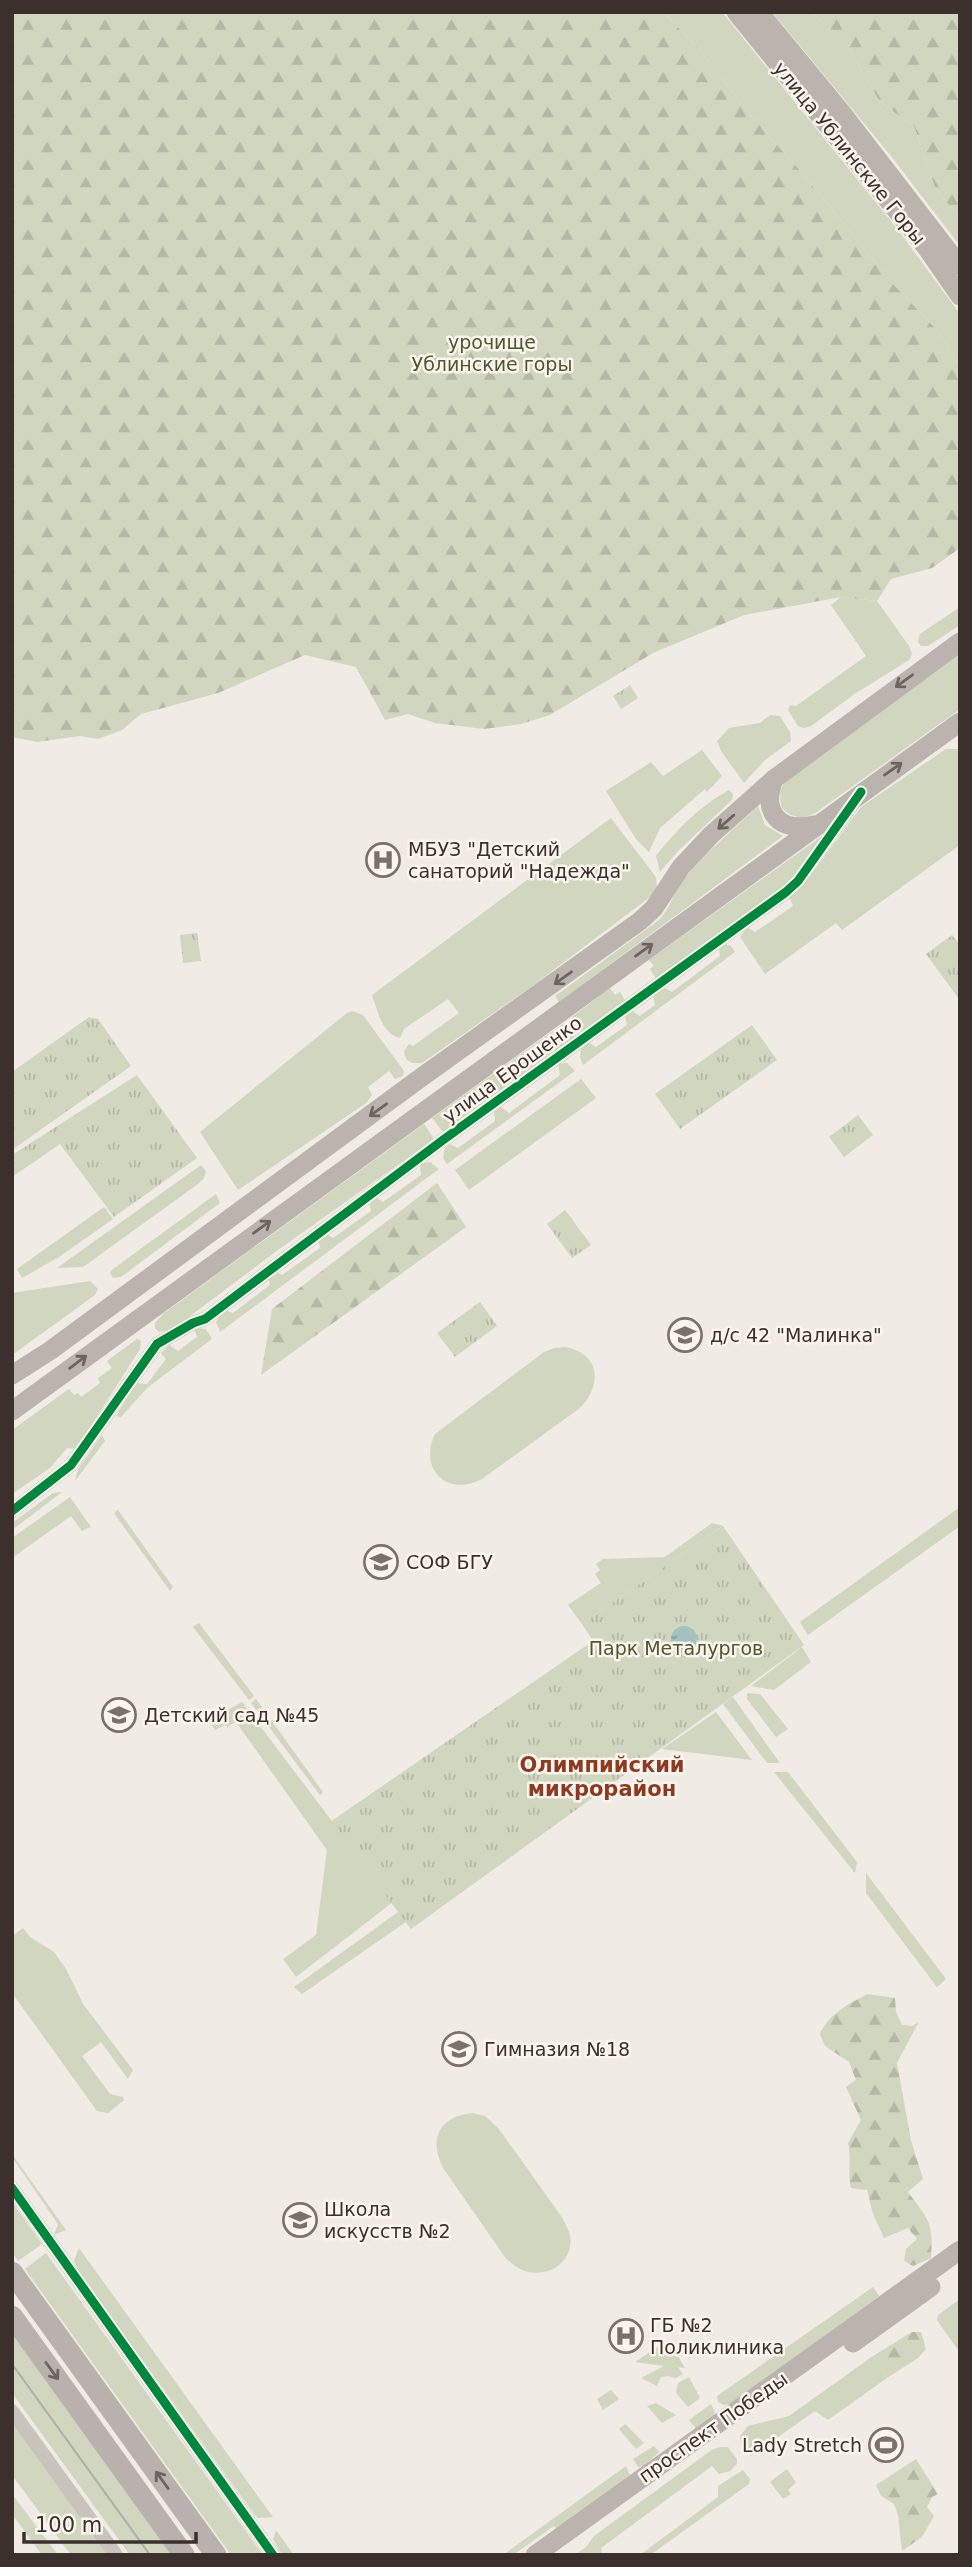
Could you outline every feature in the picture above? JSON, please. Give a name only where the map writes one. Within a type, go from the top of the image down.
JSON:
[{"type":"main road","name":"улица Ублинские Горы","points":[[736,12],[926,247],[960,296]]},
{"type":"main road","name":"улица Ублинские Горы","points":[[759,12],[850,123],[960,267]]},
{"type":"main road","points":[[12,1376],[640,921],[654,908],[671,879],[688,859],[774,779],[960,642]]},
{"type":"main road","name":"улица Ерошенко","points":[[16,1400],[960,722]]},
{"type":"main road","points":[[926,746],[944,741],[960,741]]},
{"type":"main road","points":[[774,779],[769,800],[777,820],[802,828],[817,824]]},
{"type":"main road","name":"проспект Победы","points":[[535,2555],[960,2250]]},
{"type":"main road","name":"проспект Победы","points":[[556,2555],[960,2267]]},
{"type":"main road","points":[[12,2272],[216,2555]]},
{"type":"main road","points":[[12,2316],[184,2555]]},
{"type":"street","name":"улица Ерошенко","points":[[12,1511],[71,1465],[157,1344],[205,1319],[443,1140],[786,892],[813,861],[861,792]]},
{"type":"street","points":[[12,2188],[273,2555]]},
{"type":"street","points":[[12,2411],[116,2555]]},
{"type":"green space","name":"урочище Ублинские горы","points":[[12,12],[663,12],[697,47],[892,283],[939,332],[960,368],[960,548],[932,568],[891,579],[877,601],[841,597],[744,615],[653,653],[550,715],[521,724],[484,729],[435,723],[408,714],[385,720],[356,667],[305,655],[218,693],[141,714],[122,730],[98,739],[80,736],[37,742],[12,737]]},
{"type":"green space","points":[[663,12],[722,12],[898,230],[960,314],[960,368],[939,332],[892,283],[697,47]]},
{"type":"green space","points":[[772,12],[812,12],[848,47],[880,102],[914,126],[936,190],[960,218],[960,246],[891,156]]},
{"type":"green space","points":[[812,12],[960,12],[960,218],[936,190],[914,126],[880,102],[848,47]]},
{"type":"green space","points":[[841,597],[877,601],[912,654],[909,660],[856,693],[811,726],[804,728],[798,726],[788,710],[790,705],[796,706],[866,656],[831,605]]},
{"type":"green space","points":[[960,607],[960,625],[928,646],[921,646],[918,642],[920,634]]},
{"type":"green space","points":[[960,654],[960,709],[814,814],[796,817],[781,807],[780,791],[786,780]]},
{"type":"green space","points":[[630,685],[638,698],[621,709],[613,696]]},
{"type":"green space","points":[[770,715],[780,716],[790,732],[791,741],[765,760],[744,783],[717,741],[729,728],[760,723]]},
{"type":"green space","points":[[946,749],[960,749],[960,845],[842,930],[836,923],[765,974],[740,937],[747,927],[755,932],[793,906],[789,896],[811,875],[861,807]]},
{"type":"green space","points":[[702,750],[722,776],[707,792],[705,789],[660,828],[649,852],[636,839],[606,791],[651,762],[663,776]]},
{"type":"green space","points":[[729,790],[733,794],[732,800],[678,851],[660,872],[656,856],[663,847],[699,811]]},
{"type":"green space","points":[[758,806],[765,825],[783,836],[559,1002],[555,996],[659,920],[692,869]]},
{"type":"green space","points":[[611,818],[656,877],[657,888],[654,894],[535,984],[422,1063],[412,1063],[406,1059],[404,1051],[409,1044],[413,1046],[459,1013],[448,999],[404,1029],[400,1038],[384,1026],[372,995]]},
{"type":"green space","points":[[829,831],[788,883],[656,979],[650,969],[654,966],[649,960]]},
{"type":"green space","points":[[197,933],[201,961],[183,963],[180,935]]},
{"type":"green space","points":[[952,935],[960,945],[959,999],[926,954]]},
{"type":"green space","points":[[725,944],[731,946],[735,952],[583,1065],[581,1048],[589,1043],[596,1047],[627,1025],[625,1017],[632,1011],[640,1016],[655,1005],[653,996],[665,988],[672,992],[720,956],[719,948]]},
{"type":"green space","points":[[610,988],[615,995],[620,992],[626,1002],[583,1033],[572,1017]]},
{"type":"green space","points":[[352,1011],[363,1015],[404,1071],[403,1076],[395,1079],[389,1071],[368,1087],[372,1095],[366,1103],[238,1190],[200,1132]]},
{"type":"green space","points":[[89,1017],[98,1019],[131,1066],[12,1150],[12,1072]]},
{"type":"green space","points":[[564,1023],[575,1037],[443,1132],[432,1118]]},
{"type":"green space","points":[[752,1025],[777,1060],[680,1129],[655,1094]]},
{"type":"green space","points":[[567,1063],[575,1071],[447,1164],[443,1158],[445,1148],[450,1144],[458,1148],[495,1121],[494,1112],[501,1107],[509,1113],[560,1075],[558,1064]]},
{"type":"green space","points":[[137,1075],[197,1158],[114,1217],[60,1144],[12,1177],[12,1155]]},
{"type":"green space","points":[[581,1079],[596,1098],[469,1190],[455,1170]]},
{"type":"green space","points":[[858,1115],[873,1135],[844,1157],[829,1137]]},
{"type":"green space","points":[[424,1124],[434,1139],[173,1329],[159,1332],[155,1328],[155,1323],[164,1313]]},
{"type":"green space","points":[[430,1162],[439,1169],[220,1332],[216,1322],[224,1310],[233,1313],[270,1285],[268,1276],[274,1271],[282,1275],[320,1248],[318,1238],[325,1233],[333,1238],[371,1211],[369,1202],[375,1197],[383,1202],[421,1175],[420,1164]]},
{"type":"green space","points":[[201,1165],[206,1171],[198,1184],[83,1267],[57,1268]]},
{"type":"green space","points":[[437,1183],[466,1227],[261,1375],[272,1309]]},
{"type":"green space","points":[[216,1194],[220,1203],[121,1277],[113,1278],[110,1273],[113,1269]]},
{"type":"green space","points":[[104,1207],[113,1219],[59,1257],[22,1278],[17,1269]]},
{"type":"green space","points":[[565,1210],[591,1245],[572,1258],[547,1224]]},
{"type":"green space","points":[[90,1281],[98,1289],[95,1295],[12,1355],[12,1293]]},
{"type":"green space","points":[[480,1302],[497,1326],[455,1357],[437,1333]]},
{"type":"green space","points":[[194,1328],[206,1329],[212,1339],[147,1388],[121,1417],[116,1416],[136,1383],[147,1384],[166,1359],[161,1353],[169,1345],[178,1351],[197,1337]]},
{"type":"green space","points":[[137,1339],[141,1341],[140,1349],[76,1449],[67,1448],[50,1468],[12,1494],[12,1430],[69,1389],[74,1395],[78,1393],[81,1397],[100,1383],[98,1378],[112,1368],[107,1361]]},
{"type":"green space","points":[[565,1347],[586,1356],[594,1372],[592,1390],[580,1408],[482,1479],[458,1485],[439,1477],[430,1459],[435,1434],[544,1352]]},
{"type":"green space","points":[[102,1435],[105,1441],[75,1481],[78,1469]]},
{"type":"green space","points":[[62,1492],[12,1530],[12,1523],[53,1493]]},
{"type":"green space","points":[[70,1497],[91,1527],[82,1531],[71,1516],[12,1558],[12,1538]]},
{"type":"green space","points":[[960,1507],[960,1526],[808,1635],[800,1622]]},
{"type":"green space","points":[[118,1510],[173,1587],[170,1591],[114,1513]]},
{"type":"green space","points":[[712,1523],[723,1526],[582,1624],[568,1605],[601,1583],[595,1574],[600,1570],[596,1564],[603,1559],[665,1557]]},
{"type":"green space","name":"Парк Металургов","points":[[723,1526],[804,1645],[411,1929],[330,1822],[593,1641],[582,1624]]},
{"type":"green space","points":[[199,1623],[254,1696],[249,1700],[193,1627]]},
{"type":"green space","points":[[802,1647],[811,1662],[774,1690],[751,1686]]},
{"type":"green space","points":[[747,1693],[760,1694],[788,1729],[776,1737],[747,1699]]},
{"type":"green space","points":[[733,1697],[780,1763],[767,1763],[723,1704]]},
{"type":"green space","points":[[256,1699],[323,1792],[320,1795],[251,1703]]},
{"type":"green space","points":[[242,1702],[393,1902],[296,1977],[283,1959],[316,1935],[327,1850],[236,1722],[215,1730],[209,1721]]},
{"type":"green space","points":[[716,1712],[752,1760],[662,1749]]},
{"type":"green space","points":[[774,1772],[788,1772],[857,1862],[855,1873]]},
{"type":"green space","points":[[866,1873],[946,1979],[937,1987],[866,1893]]},
{"type":"green space","points":[[451,1874],[446,1894],[302,1994],[294,1987]]},
{"type":"green space","points":[[23,1928],[30,1937],[54,1952],[66,1969],[83,2004],[133,2070],[128,2079],[101,2042],[82,2056],[110,2094],[123,2097],[124,2100],[108,2113],[97,2111],[12,1993],[12,1936]]},
{"type":"green space","points":[[867,1994],[895,1998],[896,2012],[902,2025],[913,2026],[918,2023],[897,2063],[911,2140],[923,2179],[908,2192],[925,2216],[931,2236],[931,2258],[913,2266],[904,2261],[906,2249],[917,2239],[908,2228],[884,2238],[873,2214],[867,2190],[851,2188],[848,2143],[861,2120],[846,2087],[856,2080],[849,2062],[825,2046],[820,2034],[834,2015]]},
{"type":"green space","points":[[473,2113],[485,2116],[498,2128],[564,2222],[569,2232],[570,2246],[565,2258],[556,2267],[532,2273],[509,2261],[443,2168],[437,2147],[440,2130],[452,2119]]},
{"type":"green space","points":[[12,2154],[66,2230],[54,2235],[58,2224]]},
{"type":"green space","points":[[12,2202],[42,2244],[18,2261],[12,2253]]},
{"type":"green space","points":[[79,2248],[273,2517],[258,2518],[254,2514],[78,2270],[74,2260]]},
{"type":"green space","points":[[46,2253],[263,2555],[231,2555],[25,2269]]},
{"type":"green space","points":[[873,2287],[879,2296],[732,2403],[724,2405],[718,2402],[717,2396]]},
{"type":"green space","points":[[960,2299],[960,2353],[937,2320],[938,2315]]},
{"type":"green space","points":[[912,2332],[921,2332],[926,2349],[918,2358],[887,2378],[873,2356]]},
{"type":"green space","points":[[12,2334],[171,2555],[130,2555],[12,2393]]},
{"type":"green space","points":[[668,2340],[685,2368],[678,2367],[683,2374],[676,2378],[661,2377],[657,2386],[641,2378],[664,2366],[635,2362]]},
{"type":"green space","points":[[873,2356],[887,2378],[828,2420],[815,2411],[751,2456],[741,2444],[740,2436],[748,2426],[789,2416]]},
{"type":"green space","points":[[689,2377],[700,2398],[688,2407],[676,2393],[678,2383]]},
{"type":"green space","points":[[611,2390],[619,2399],[603,2410],[597,2399]]},
{"type":"green space","points":[[656,2403],[676,2415],[662,2423],[647,2406]]},
{"type":"green space","points":[[711,2404],[715,2412],[712,2419],[697,2430],[689,2420]]},
{"type":"green space","points":[[12,2421],[109,2555],[71,2555],[12,2475]]},
{"type":"green space","points":[[625,2424],[644,2443],[636,2449],[619,2429]]},
{"type":"green space","points":[[654,2446],[659,2452],[644,2466],[638,2467],[633,2459]]},
{"type":"green space","points":[[728,2447],[737,2459],[737,2464],[730,2471],[719,2474],[712,2466],[601,2548],[602,2555],[575,2555],[586,2547],[594,2536],[713,2449]]},
{"type":"green space","points":[[916,2459],[938,2494],[932,2497],[927,2507],[934,2516],[922,2537],[902,2551],[894,2504],[881,2496],[876,2485]]},
{"type":"green space","points":[[626,2466],[630,2475],[557,2530],[554,2526],[513,2555],[503,2555]]},
{"type":"green space","points":[[787,2469],[796,2483],[788,2490],[791,2494],[783,2499],[770,2482]]},
{"type":"green space","points":[[743,2470],[750,2479],[749,2484],[650,2555],[640,2555],[718,2497],[718,2486]]},
{"type":"green space","points":[[12,2494],[58,2555],[42,2555],[12,2514]]},
{"type":"green space","points":[[276,2530],[294,2555],[282,2555],[273,2539]]},
{"type":"water","points":[[684,1626],[693,1630],[697,1639],[693,1648],[684,1652],[675,1648],[671,1639],[675,1630]]},
{"type":"tram line","points":[[12,2364],[150,2555]]},
{"type":"cycle path","points":[[12,1511],[71,1465],[157,1344],[205,1319],[443,1140],[786,892],[798,881],[861,792]]},
{"type":"cycle path","points":[[12,2188],[273,2555]]},
{"type":"place","name":"МБУЗ \"Детский санаторий \"Надежда\"","points":[[383,860]]},
{"type":"place","name":"д/с 42 \"Малинка\"","points":[[685,1335]]},
{"type":"place","name":"СОФ БГУ","points":[[381,1562]]},
{"type":"place","name":"Детский сад №45","points":[[119,1715]]},
{"type":"place","name":"Гимназия №18","points":[[459,2049]]},
{"type":"place","name":"Школа искусств №2","points":[[300,2220]]},
{"type":"place","name":"ГБ №2 Поликлиника","points":[[626,2336]]},
{"type":"place","name":"Lady Stretch","points":[[886,2445]]},
{"type":"district","name":"Олимпийский микрорайон","points":[[602,1777]]}]
